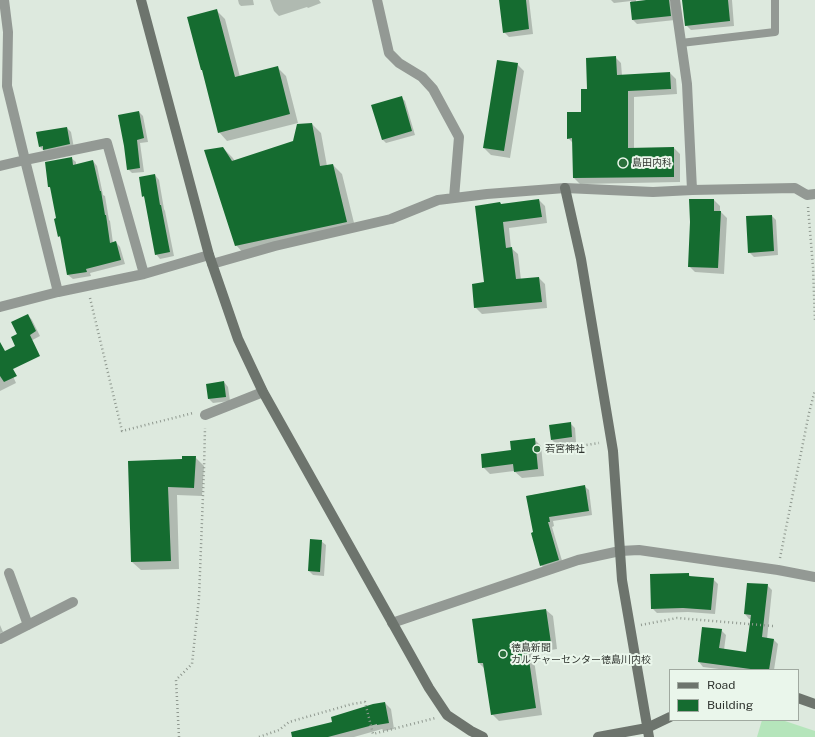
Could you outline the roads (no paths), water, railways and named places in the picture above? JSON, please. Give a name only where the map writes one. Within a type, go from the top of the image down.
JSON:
[{"type":"street","points":[[4,0],[8,32],[7,86],[58,292]]},
{"type":"street","points":[[141,0],[210,260],[238,339],[263,392],[429,688],[447,715],[483,737]]},
{"type":"street","points":[[377,0],[389,53],[399,63],[422,77],[433,89],[459,137],[454,198]]},
{"type":"street","points":[[675,0],[687,84],[692,190]]},
{"type":"street","points":[[0,166],[107,143],[144,274]]},
{"type":"street","points":[[565,188],[581,259],[613,451],[622,580],[648,733]]},
{"type":"street","points":[[0,307],[58,292],[275,246],[391,219],[438,200],[487,194],[565,188],[653,192],[795,188],[811,194]]},
{"type":"street","points":[[205,415],[263,392]]},
{"type":"street","points":[[392,623],[578,560],[620,551],[639,550],[778,570],[815,577]]},
{"type":"street","points":[[9,572],[28,625]]},
{"type":"street","points":[[0,639],[73,602]]},
{"type":"street","points":[[799,698],[815,704]]},
{"type":"street","points":[[598,737],[648,733],[669,718]]},
{"type":"lane","points":[[681,42],[775,32],[775,0]]},
{"type":"place","name":"島田内科","points":[[623,163]]},
{"type":"place","name":"若宮神社","points":[[537,449]]},
{"type":"place","name":"徳島新聞 カルチャーセンター徳島川内校","points":[[503,654]]}]
